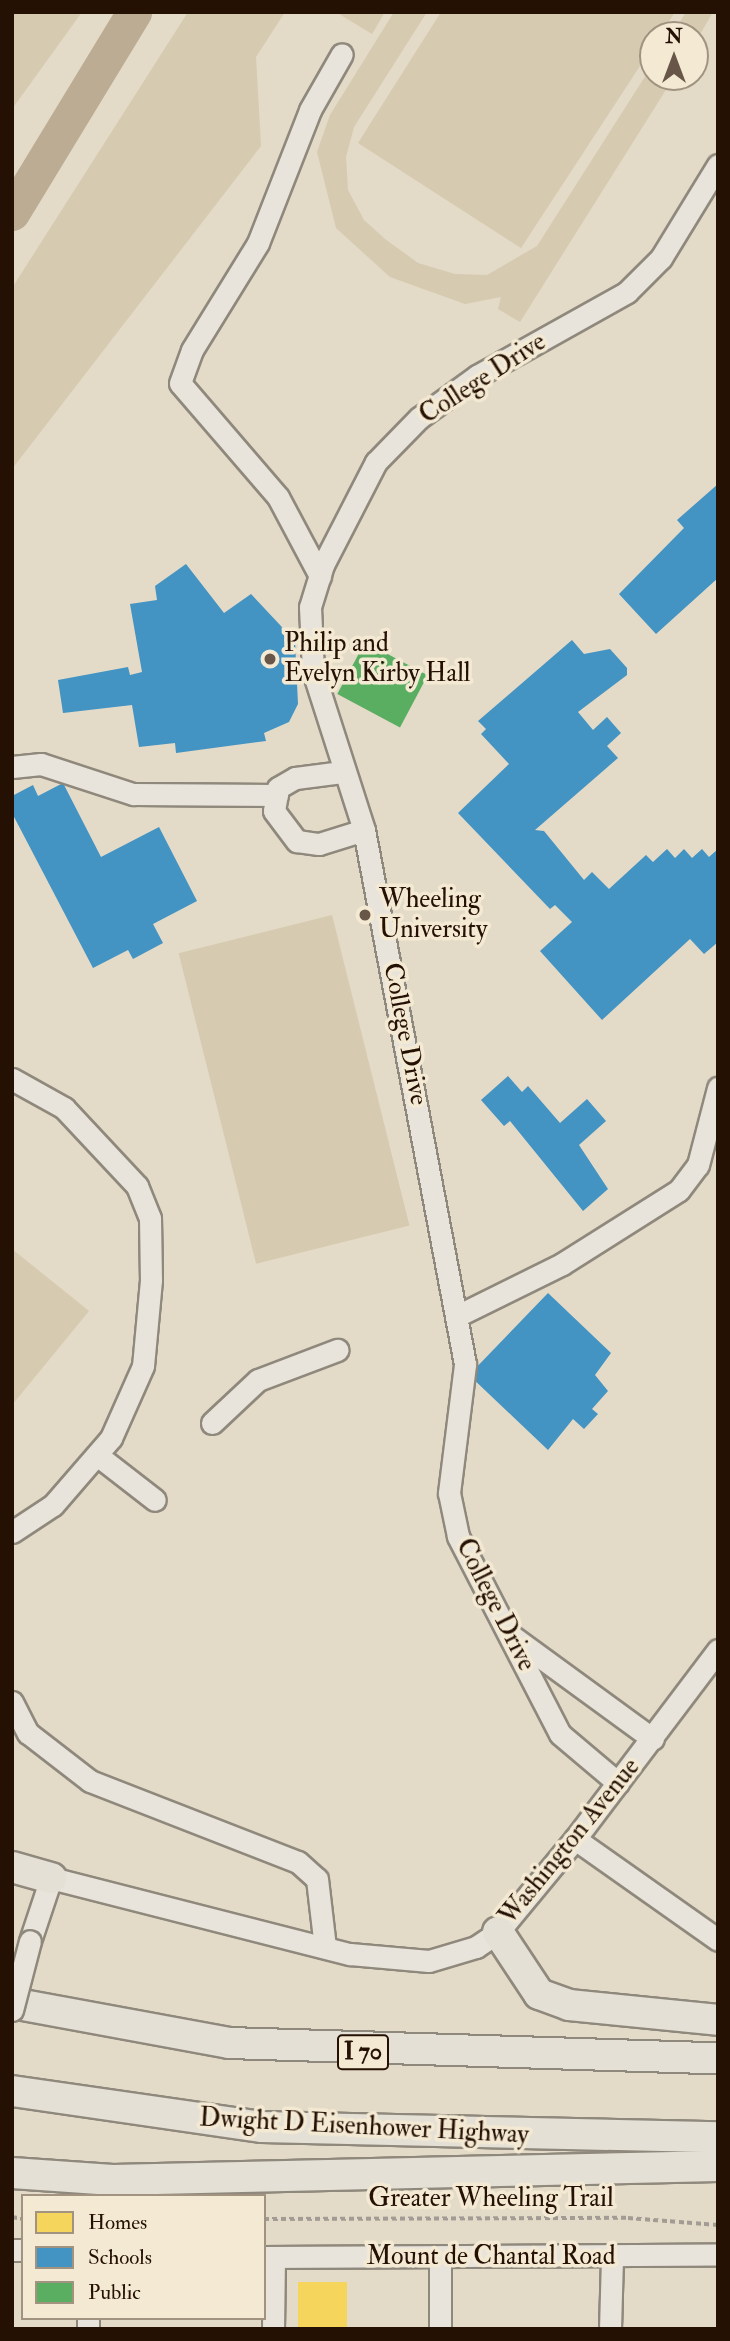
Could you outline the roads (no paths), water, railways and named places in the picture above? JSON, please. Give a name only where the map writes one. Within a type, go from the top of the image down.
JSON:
[{"type":"highway","points":[[12,1867],[51,1878]]},
{"type":"highway","points":[[498,1932],[539,1994],[569,2005],[718,2020]]},
{"type":"highway","name":"I 70","points":[[12,2003],[229,2043],[718,2058]]},
{"type":"highway","name":"Dwight D Eisenhower Highway","points":[[12,2091],[262,2127],[718,2137]]},
{"type":"highway","points":[[12,2173],[113,2180],[718,2166]]},
{"type":"street","points":[[320,576],[278,497],[180,383],[192,350],[258,243],[310,110],[342,54]]},
{"type":"street","name":"College Drive","points":[[618,1783],[560,1734],[502,1630],[458,1536],[449,1493],[465,1364],[364,830],[342,772],[313,671],[310,607],[320,576],[376,462],[419,418],[477,376],[627,292],[661,258],[718,165]]},
{"type":"street","points":[[12,767],[41,765],[133,794],[277,795]]},
{"type":"street","points":[[342,772],[295,778],[277,795],[274,811],[282,830],[297,841],[319,844],[364,830]]},
{"type":"street","points":[[12,1079],[64,1108],[136,1186],[150,1218],[143,1366],[111,1438],[53,1505],[12,1532]]},
{"type":"street","points":[[457,1316],[575,1258],[679,1191],[698,1166],[718,1088]]},
{"type":"street","points":[[212,1423],[258,1380],[337,1350]]},
{"type":"street","points":[[97,1455],[155,1500]]},
{"type":"street","points":[[502,1630],[653,1739]]},
{"type":"street","name":"Washington Avenue","points":[[51,1878],[325,1947],[429,1961],[476,1947],[498,1932],[575,1839],[718,1650]]},
{"type":"street","points":[[12,1702],[28,1733],[90,1781],[298,1862],[317,1879],[325,1947]]},
{"type":"street","points":[[575,1839],[714,1933]]},
{"type":"street","points":[[12,2010],[30,1941],[51,1878]]},
{"type":"street","name":"Mount de Chantal Road","points":[[269,2257],[718,2255]]},
{"type":"street","points":[[269,2257],[273,2329]]},
{"type":"street","points":[[440,2257],[440,2329]]},
{"type":"street","points":[[610,2329],[612,2257]]},
{"type":"waterway","points":[[12,213],[134,12]]},
{"type":"place","name":"Philip and Evelyn Kirby Hall","points":[[270,659]]},
{"type":"place","name":"Wheeling University","points":[[365,915]]}]
